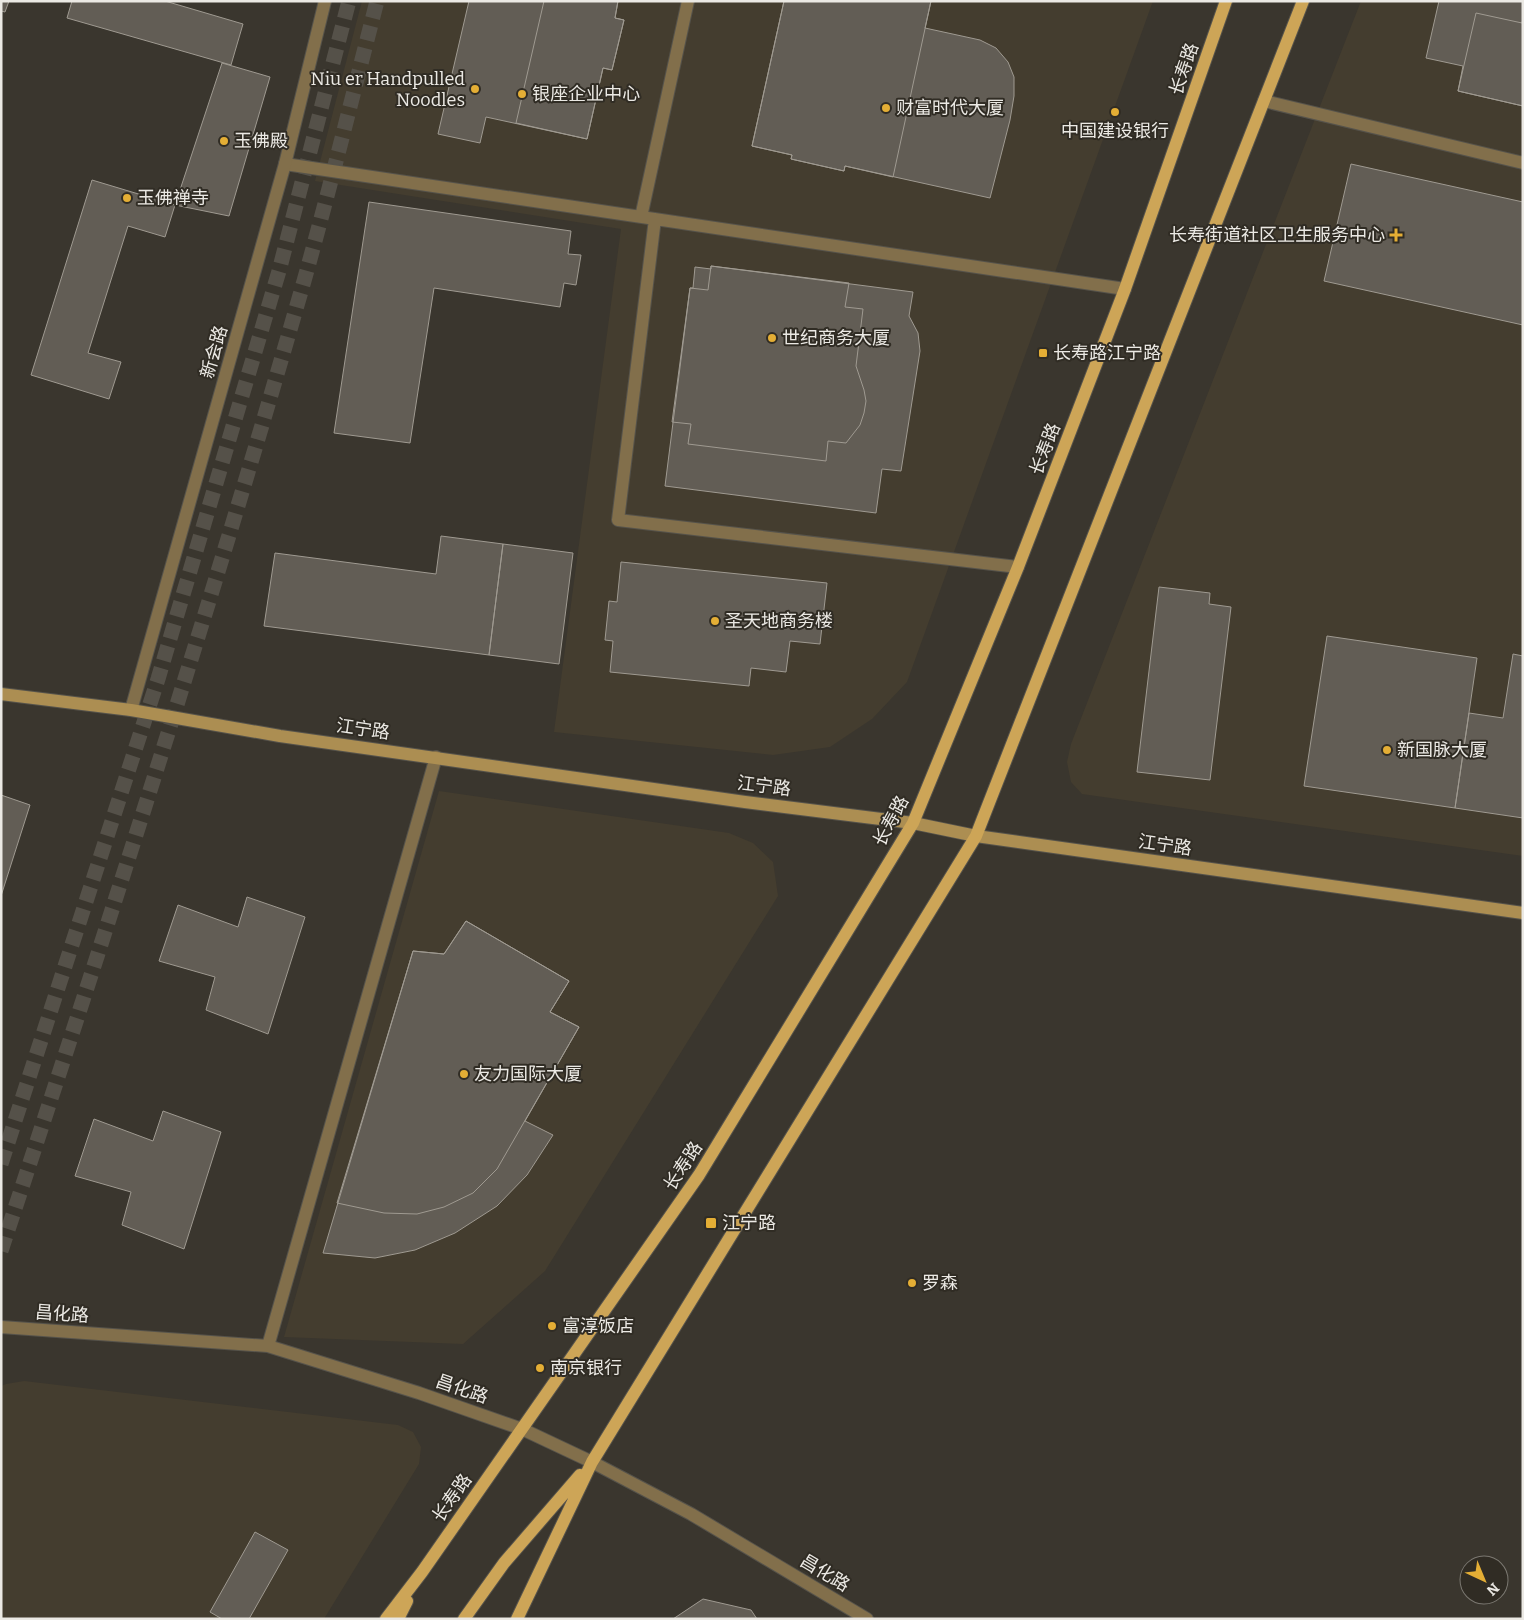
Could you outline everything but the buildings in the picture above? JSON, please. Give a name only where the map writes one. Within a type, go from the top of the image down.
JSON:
[{"type":"main road","name":"长寿路","points":[[386,1619],[422,1572],[699,1175],[913,823],[1018,567],[1125,289],[1226,1]]},
{"type":"main road","points":[[517,1619],[592,1462],[976,836],[1304,1]]},
{"type":"main road","name":"江宁路","points":[[1,694],[132,710],[280,736],[745,802],[913,823],[976,836],[1523,913]]},
{"type":"main road","points":[[464,1619],[504,1563],[592,1462]]},
{"type":"main road","name":"长寿路","points":[[398,1619],[422,1572]]},
{"type":"street","name":"新会路","points":[[132,710],[285,164],[325,1]]},
{"type":"street","points":[[641,217],[688,1]]},
{"type":"street","points":[[1264,101],[1523,163]]},
{"type":"street","points":[[285,164],[1125,289]]},
{"type":"street","points":[[655,219],[618,520],[1018,567]]},
{"type":"street","points":[[268,1346],[436,757]]},
{"type":"street","name":"昌化路","points":[[1,1327],[268,1346],[419,1393],[522,1429],[592,1462],[692,1514],[867,1619]]},
{"type":"shaded area","points":[[362,1],[1153,1],[907,682],[872,719],[830,747],[773,755],[554,732],[621,229],[315,181]]},
{"type":"shaded area","points":[[1361,1],[1523,1],[1523,856],[1082,794],[1071,782],[1067,762],[1071,744]]},
{"type":"shaded area","points":[[439,791],[729,833],[753,843],[773,862],[778,896],[545,1271],[463,1344],[284,1337]]},
{"type":"shaded area","points":[[24,1381],[398,1425],[413,1432],[421,1447],[419,1464],[324,1619],[1,1619],[1,1386]]},
{"type":"tunnel","points":[[1,1164],[158,679],[279,271],[349,1]]},
{"type":"tunnel","points":[[1,1251],[119,888],[269,403],[304,281],[377,1]]},
{"type":"place","name":"Niu er Handpulled Noodles","points":[[475,89]]},
{"type":"place","name":"银座企业中心","points":[[522,94]]},
{"type":"place","name":"财富时代大厦","points":[[886,108]]},
{"type":"place","name":"中国建设银行","points":[[1115,112]]},
{"type":"place","name":"玉佛殿","points":[[224,141]]},
{"type":"place","name":"玉佛禅寺","points":[[127,198]]},
{"type":"place","name":"长寿街道社区卫生服务中心","points":[[1396,235]]},
{"type":"place","name":"世纪商务大厦","points":[[772,338]]},
{"type":"place","name":"长寿路江宁路","points":[[1043,353]]},
{"type":"place","name":"圣天地商务楼","points":[[715,621]]},
{"type":"place","name":"新国脉大厦","points":[[1387,750]]},
{"type":"place","name":"友力国际大厦","points":[[464,1074]]},
{"type":"place","name":"江宁路","points":[[711,1223]]},
{"type":"place","name":"罗森","points":[[912,1283]]},
{"type":"place","name":"富淳饭店","points":[[552,1326]]},
{"type":"place","name":"南京银行","points":[[540,1368]]}]
